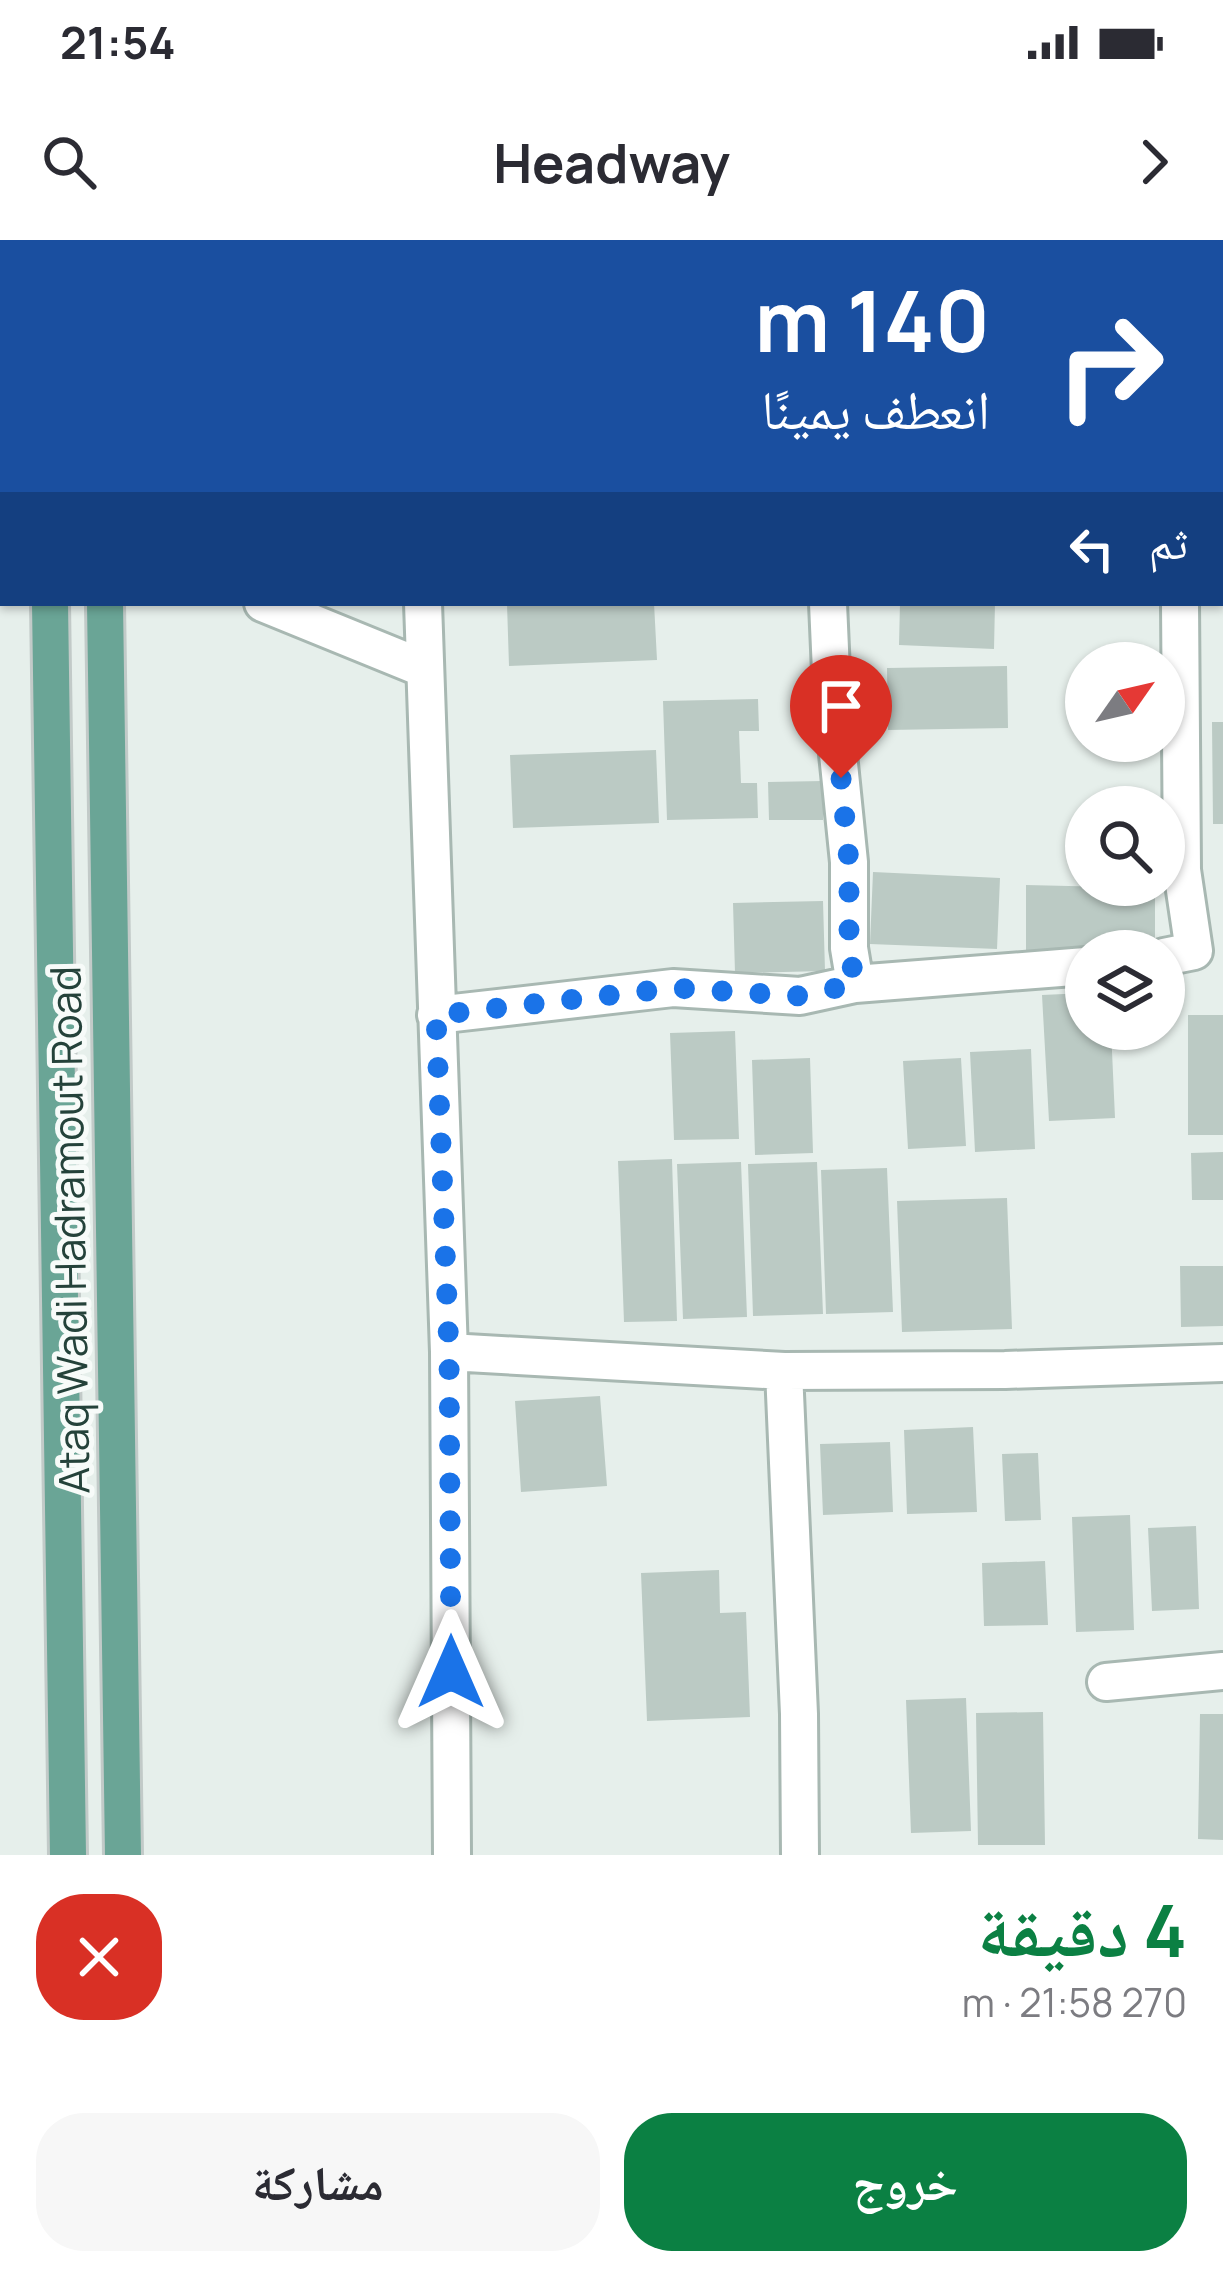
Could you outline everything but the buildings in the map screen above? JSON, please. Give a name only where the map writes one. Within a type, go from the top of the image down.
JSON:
[{"type":"main road","name":"Ataq Wadi Hadramout Road","points":[[50,606],[68,1855]]},
{"type":"main road","name":"Ataq Wadi Hadramout Road","points":[[105,606],[123,1855]]},
{"type":"street","points":[[270,606],[425,669]]},
{"type":"street","points":[[423,606],[449,1352],[452,1855]]},
{"type":"street","points":[[829,606],[855,984]]},
{"type":"street","points":[[1180,606],[1182,870],[1194,951],[1185,953]]},
{"type":"street","points":[[436,1015],[674,988],[800,996],[855,984],[1065,968]]},
{"type":"street","points":[[449,1352],[784,1371],[1223,1363]]},
{"type":"street","points":[[784,1371],[799,1714],[800,1855]]},
{"type":"street","points":[[1106,1682],[1223,1671]]},
{"type":"route","points":[[451,1672],[449,1352],[436,1015],[674,988],[800,996],[855,984],[841,778]]}]
